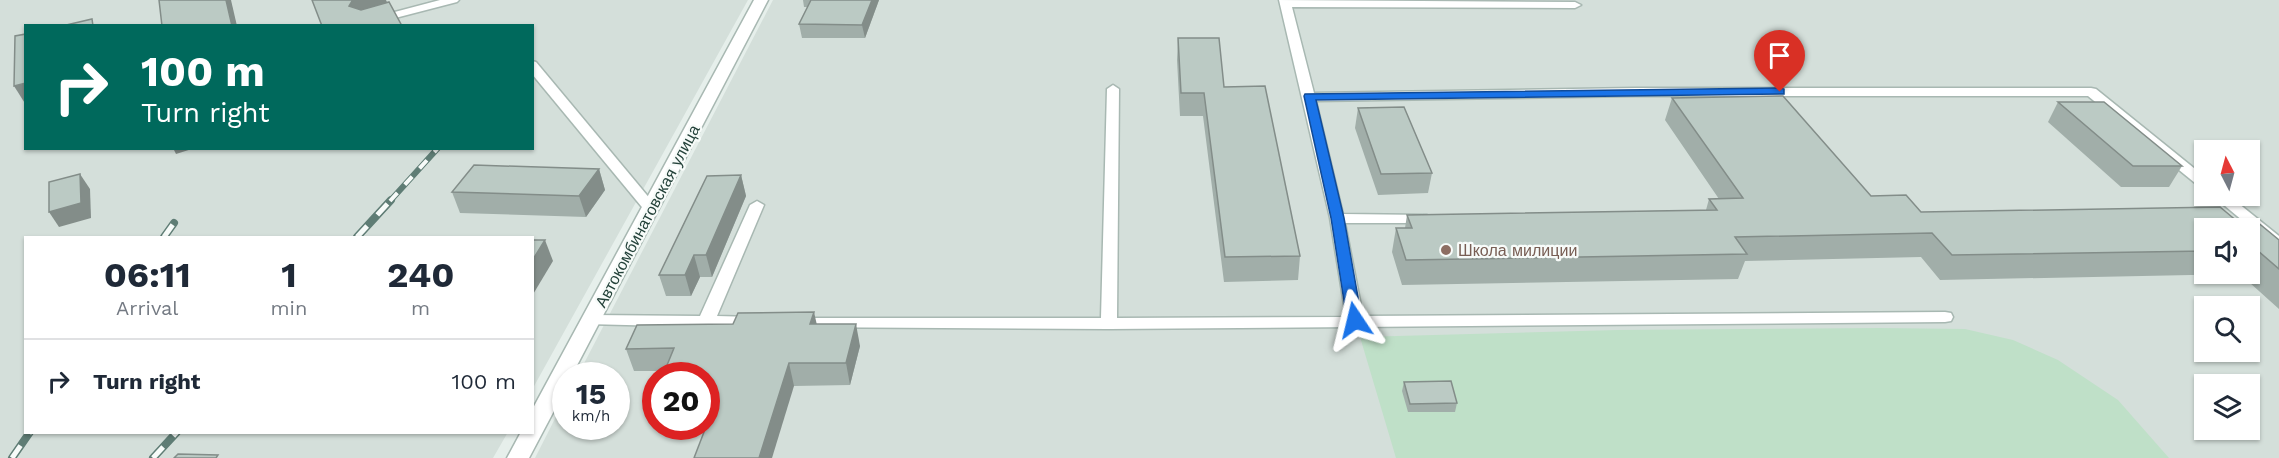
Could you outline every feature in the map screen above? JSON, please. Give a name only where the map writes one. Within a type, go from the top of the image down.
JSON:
[{"type":"street","name":"Автокомбинатовская улица","points":[[534,427],[760,0]]},
{"type":"street","name":"Автокомбинатовская улица","points":[[518,458],[530,434]]},
{"type":"lane","points":[[364,23],[453,0]]},
{"type":"lane","points":[[1355,320],[1337,218],[1310,96],[1285,2],[1575,5]]},
{"type":"lane","points":[[534,67],[651,209]]},
{"type":"lane","points":[[1109,324],[1113,89]]},
{"type":"lane","points":[[1310,96],[1636,92],[2091,92],[2194,175]]},
{"type":"lane","points":[[706,322],[757,205]]},
{"type":"lane","points":[[2232,206],[2279,244]]},
{"type":"lane","points":[[1337,218],[1444,219]]},
{"type":"lane","points":[[592,320],[1109,324],[1355,320],[1945,317]]},
{"type":"shaded area","points":[[0,0],[748,0],[534,386],[534,236],[24,236],[24,434],[507,434],[493,458],[0,458]]},
{"type":"shaded area","name":"Школа милиции","points":[[773,0],[2279,0],[2279,458],[535,458],[552,425],[552,440],[630,440],[630,362],[585,362]]},
{"type":"green space","points":[[1965,329],[2013,340],[2058,360],[2118,400],[2169,458],[1396,458],[1360,337],[1617,330]]},
{"type":"building","points":[[159,0],[226,0],[232,24],[162,24]]},
{"type":"building","points":[[312,0],[354,0],[349,6],[361,10],[389,2],[401,24],[321,24]]},
{"type":"building","points":[[811,0],[872,0],[862,25],[799,24]]},
{"type":"building","points":[[92,19],[93,24],[71,24]]},
{"type":"building","points":[[24,34],[24,84],[14,86],[15,36]]},
{"type":"building","points":[[1178,38],[1219,38],[1224,87],[1265,86],[1300,256],[1225,257],[1204,93],[1181,93]]},
{"type":"building","points":[[1783,96],[1871,196],[1906,195],[1921,212],[2220,207],[2233,218],[2194,218],[2194,251],[1952,255],[1932,233],[1735,237],[1747,254],[1406,260],[1396,228],[1412,228],[1407,215],[1717,210],[1709,199],[1743,198],[1672,98]]},
{"type":"building","points":[[2058,102],[2104,102],[2182,166],[2133,166]]},
{"type":"building","points":[[1404,107],[1432,173],[1381,174],[1358,108]]},
{"type":"building","points":[[474,165],[599,169],[579,196],[452,192]]},
{"type":"building","points":[[80,174],[81,203],[49,212],[49,182]]},
{"type":"building","points":[[741,175],[706,255],[694,255],[685,275],[659,275],[707,176]]},
{"type":"building","points":[[2260,224],[2279,240],[2279,269],[2260,253]]},
{"type":"building","points":[[534,240],[545,240],[534,258]]},
{"type":"building","points":[[814,312],[810,324],[856,324],[846,363],[789,363],[759,458],[694,458],[701,440],[720,440],[720,362],[668,362],[674,348],[626,349],[637,325],[733,324],[738,313]]},
{"type":"building","points":[[1451,381],[1457,403],[1410,404],[1404,382]]},
{"type":"building","points":[[178,454],[218,455],[216,458],[174,458]]},
{"type":"railway","points":[[390,201],[436,150]]},
{"type":"railway","points":[[358,236],[391,200]]},
{"type":"railway","points":[[165,236],[174,223]]},
{"type":"railway","points":[[12,458],[29,434]]},
{"type":"railway","points":[[153,458],[175,434]]},
{"type":"place","name":"Школа милиции","points":[[1446,250]]},
{"type":"route","points":[[1355,320],[1337,218],[1310,96],[1780,92]]}]
